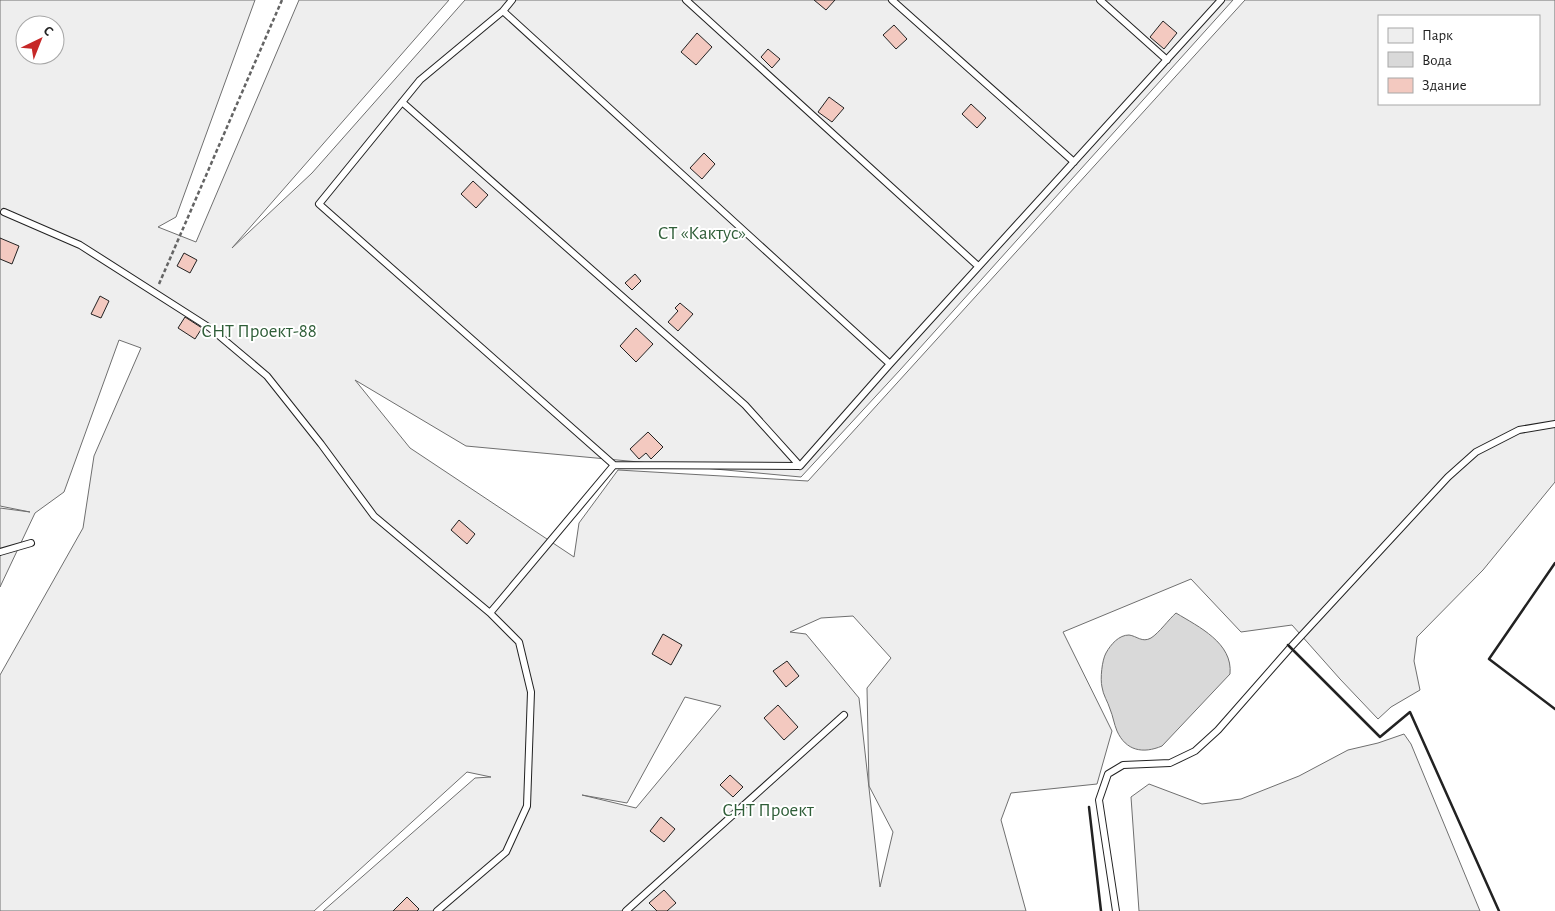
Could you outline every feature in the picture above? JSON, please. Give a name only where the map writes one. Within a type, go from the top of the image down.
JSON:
[{"type":"lane","points":[[512,0],[503,11],[420,80],[319,204],[614,465],[800,466],[978,266],[1220,0]]},
{"type":"lane","points":[[686,0],[978,266]]},
{"type":"lane","points":[[892,0],[1074,162]]},
{"type":"lane","points":[[1100,0],[1166,60]]},
{"type":"lane","points":[[503,11],[890,364]]},
{"type":"lane","points":[[402,102],[745,405],[800,466]]},
{"type":"lane","points":[[4,212],[80,245],[156,292],[210,328],[268,376],[374,516],[490,613],[519,642],[531,692],[527,806],[506,852],[438,911]]},
{"type":"lane","points":[[1116,911],[1099,800],[1108,774],[1123,765],[1170,763],[1196,750],[1218,730],[1290,648],[1448,477],[1476,452],[1519,430],[1555,424]]},
{"type":"lane","points":[[490,613],[614,465]]},
{"type":"lane","points":[[0,552],[31,543]]},
{"type":"lane","points":[[626,911],[844,715]]},
{"type":"path","points":[[156,292],[282,0]]},
{"type":"green space","points":[[0,0],[255,0],[176,217],[158,227],[196,242],[299,0],[449,0],[232,248],[312,173],[465,0],[1233,0],[900,370],[801,477],[466,446],[355,380],[410,448],[574,557],[579,523],[618,470],[808,481],[1245,0],[1555,0],[1555,482],[1483,570],[1417,637],[1414,661],[1420,690],[1391,707],[1378,719],[1292,625],[1241,632],[1191,579],[1063,632],[1112,731],[1097,784],[1011,793],[1001,820],[1026,911],[323,911],[475,778],[491,777],[467,772],[314,911],[0,911],[0,675],[83,528],[94,456],[141,348],[119,340],[64,492],[35,513],[0,587],[0,508],[30,512],[0,506]],"holes":[[[853,616],[891,658],[867,688],[869,786],[893,832],[880,887],[859,698],[806,634],[790,632],[821,618]],[[685,697],[721,706],[636,808],[582,795],[627,803]]]},
{"type":"green space","points":[[1404,734],[1411,744],[1480,911],[1139,911],[1131,797],[1149,784],[1202,804],[1241,799],[1299,776],[1348,750],[1378,743]]},
{"type":"water","points":[[1176,613],[1213,637],[1226,653],[1230,674],[1162,746],[1148,750],[1136,749],[1130,747],[1121,738],[1103,693],[1101,675],[1103,660],[1113,643],[1119,638],[1129,635],[1142,640],[1151,638]]},
{"type":"building","points":[[814,0],[835,0],[826,10]]},
{"type":"building","points":[[1163,21],[1177,33],[1164,49],[1150,37]]},
{"type":"building","points":[[894,25],[907,39],[896,49],[883,35]]},
{"type":"building","points":[[697,33],[712,47],[696,65],[681,52]]},
{"type":"building","points":[[768,49],[780,59],[772,68],[761,57]]},
{"type":"building","points":[[829,97],[844,108],[832,122],[818,112]]},
{"type":"building","points":[[971,104],[986,118],[977,128],[962,114]]},
{"type":"building","points":[[704,153],[715,164],[702,179],[690,168]]},
{"type":"building","points":[[473,181],[488,195],[476,208],[461,194]]},
{"type":"building","points":[[0,238],[19,246],[12,264],[0,259]]},
{"type":"building","points":[[184,253],[197,260],[190,273],[177,266]]},
{"type":"building","points":[[635,274],[641,281],[632,290],[625,283]]},
{"type":"building","points":[[100,296],[109,301],[101,318],[91,314]]},
{"type":"building","points":[[680,303],[693,314],[678,331],[668,322],[678,311],[675,308]]},
{"type":"building","points":[[185,317],[202,328],[195,339],[178,328]]},
{"type":"building","points":[[636,328],[653,344],[636,362],[620,346]]},
{"type":"building","points":[[648,432],[663,447],[651,459],[646,453],[639,459],[630,449]]},
{"type":"building","points":[[459,520],[475,534],[467,544],[451,530]]},
{"type":"building","points":[[663,634],[682,645],[671,665],[652,654]]},
{"type":"building","points":[[787,661],[799,676],[786,687],[773,671]]},
{"type":"building","points":[[778,705],[798,727],[784,740],[764,718]]},
{"type":"building","points":[[730,775],[743,787],[733,797],[720,785]]},
{"type":"building","points":[[661,817],[675,829],[664,842],[650,831]]},
{"type":"building","points":[[664,890],[676,903],[667,911],[657,911],[649,903]]},
{"type":"building","points":[[407,897],[419,909],[417,911],[393,911]]},
{"type":"wall","points":[[1555,563],[1489,659],[1555,709]]},
{"type":"wall","points":[[1288,645],[1380,737],[1410,712],[1499,911]]},
{"type":"wall","points":[[1089,807],[1101,911]]},
{"type":"park label","name":"СТ «Кактус»","points":[[702,233]]},
{"type":"park label","name":"СНТ Проект-88","points":[[259,331]]},
{"type":"park label","name":"СНТ Проект","points":[[768,810]]}]
